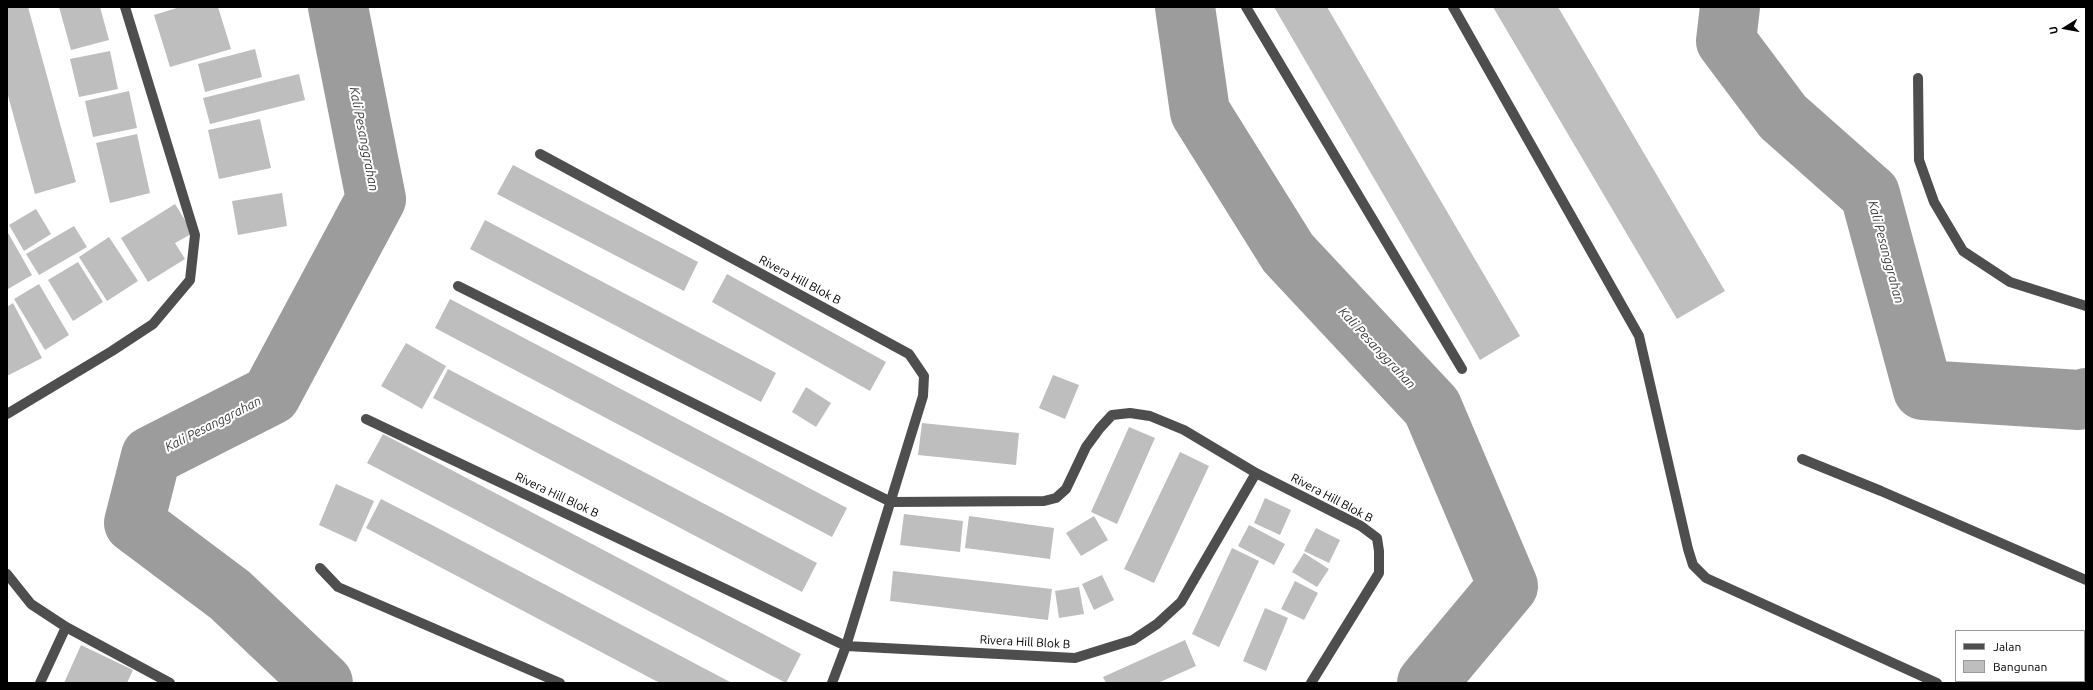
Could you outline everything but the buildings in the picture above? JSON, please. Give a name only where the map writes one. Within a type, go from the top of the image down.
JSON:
[{"type":"street","points":[[7,414],[112,351],[153,324],[190,280],[195,235],[125,7]]},
{"type":"street","points":[[1246,7],[1462,369]]},
{"type":"street","points":[[1453,7],[1639,336],[1693,565],[1706,578],[1936,683]]},
{"type":"street","points":[[1918,78],[1919,160],[1934,202],[1962,251],[2010,282],[2086,306]]},
{"type":"street","name":"Rivera Hill Blok B","points":[[540,154],[909,354],[924,376],[923,396],[846,646],[832,683]]},
{"type":"street","name":"Rivera Hill Blok B","points":[[458,286],[891,502],[1044,501],[1056,498],[1066,488],[1086,447],[1112,415],[1130,413],[1150,416],[1184,430],[1256,473],[1361,526],[1377,538],[1379,551],[1379,572],[1312,683]]},
{"type":"street","name":"Rivera Hill Blok B","points":[[366,419],[846,646],[1076,658],[1133,640],[1157,624],[1181,602],[1256,473]]},
{"type":"street","points":[[1802,459],[1881,491],[2086,580]]},
{"type":"street","points":[[320,568],[338,587],[560,683]]},
{"type":"street","points":[[7,574],[30,604],[66,627],[170,683]]},
{"type":"street","points":[[40,683],[66,627]]},
{"type":"waterway","name":"Kali Pesanggrahan","points":[[323,683],[230,595],[134,523],[151,456],[271,395],[376,199],[338,7]]},
{"type":"waterway","name":"Kali Pesanggrahan","points":[[1185,7],[1200,112],[1288,253],[1432,407],[1508,586],[1427,683]]},
{"type":"waterway","name":"Kali Pesanggrahan","points":[[1730,7],[1726,41],[1783,117],[1870,194],[1923,390],[2079,400],[2086,398]]}]
